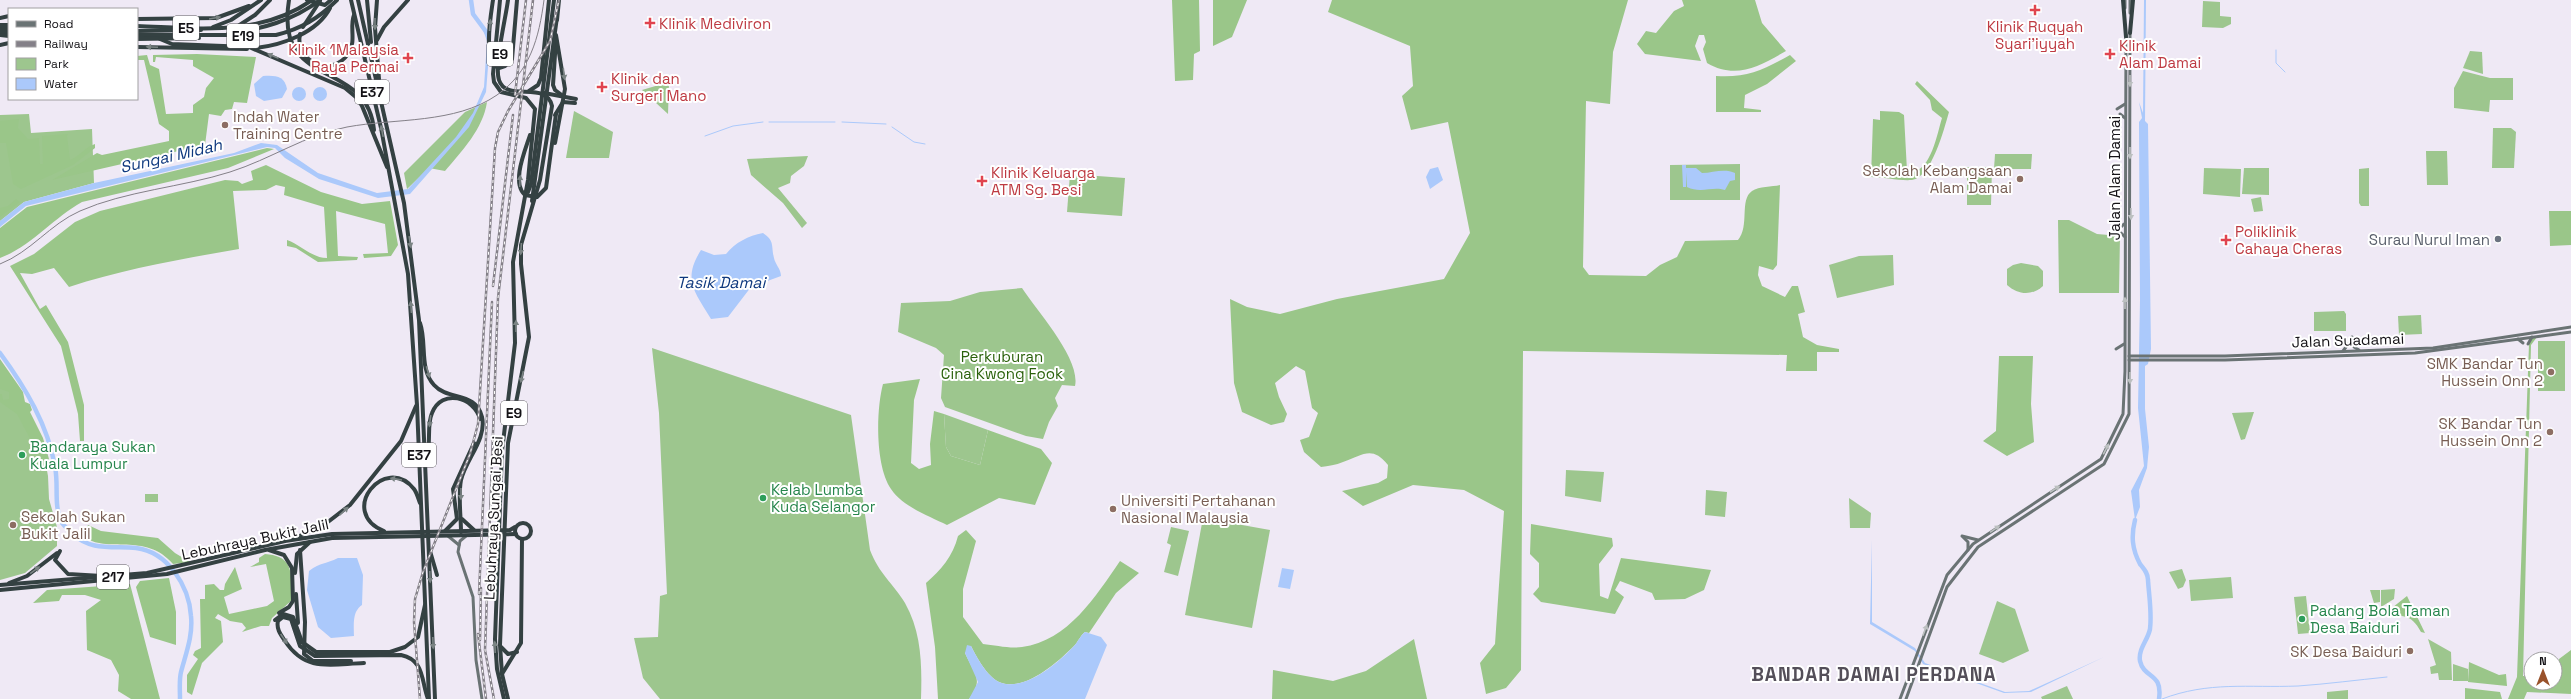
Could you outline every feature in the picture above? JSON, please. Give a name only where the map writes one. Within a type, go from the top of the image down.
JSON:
[{"type":"highway","name":"E19","points":[[138,35],[207,29],[231,20],[261,0]]},
{"type":"highway","points":[[234,28],[255,15],[270,0]]},
{"type":"highway","points":[[289,0],[286,17],[294,46],[300,55],[315,69],[347,84],[360,94],[367,103],[372,117],[374,136]]},
{"type":"highway","points":[[307,0],[324,4],[331,0]]},
{"type":"highway","name":"E5","points":[[138,26],[234,28],[275,19],[312,0]]},
{"type":"highway","points":[[320,0],[305,22],[300,37],[304,56],[320,66],[333,65],[347,56],[353,43],[354,14]]},
{"type":"highway","name":"E5","points":[[138,39],[203,38],[264,27],[300,13],[320,0]]},
{"type":"highway","name":"E19","points":[[138,31],[148,33],[276,35],[301,28],[337,0]]},
{"type":"highway","name":"E37","points":[[351,0],[381,128],[388,169],[397,205],[409,284],[417,405],[429,699]]},
{"type":"highway","name":"E37","points":[[358,0],[404,203],[419,320],[435,699]]},
{"type":"highway","points":[[367,0],[371,53]]},
{"type":"highway","points":[[376,0],[375,28],[378,47],[380,93]]},
{"type":"highway","points":[[374,66],[377,40],[381,31],[408,0]]},
{"type":"highway","points":[[494,0],[490,26],[490,58],[492,63],[499,68],[505,66],[512,59],[517,0]]},
{"type":"highway","name":"Lebuhraya Sungai Besi","points":[[500,0],[492,76],[498,90],[508,96],[526,98],[535,109],[525,202],[514,262],[516,343],[503,432],[495,654],[504,699]]},
{"type":"highway","name":"E9","points":[[508,0],[498,68],[499,81],[507,88],[538,93]]},
{"type":"highway","points":[[506,15],[512,0]]},
{"type":"highway","points":[[527,91],[535,88],[540,82],[550,0]]},
{"type":"highway","points":[[525,202],[532,184],[554,0]]},
{"type":"highway","points":[[530,211],[559,0]]},
{"type":"highway","points":[[2124,0],[2126,37]]},
{"type":"highway","points":[[2130,33],[2131,0]]},
{"type":"highway","points":[[138,19],[216,18],[255,4]]},
{"type":"highway","points":[[138,47],[240,49],[270,46],[304,33],[327,14],[331,6]]},
{"type":"highway","points":[[557,17],[553,82],[555,90],[563,96]]},
{"type":"highway","points":[[548,41],[547,29],[551,22]]},
{"type":"highway","points":[[532,128],[519,178],[519,188],[525,195],[537,197],[545,191],[566,89],[556,36]]},
{"type":"highway","points":[[160,39],[172,44],[249,47],[346,88],[357,98],[374,136],[381,157],[388,169]]},
{"type":"highway","points":[[538,93],[563,96],[576,101],[563,102],[558,107],[550,130]]},
{"type":"highway","name":"Lebuhraya Sungai Besi","points":[[508,699],[502,674],[500,645],[508,444],[528,343],[521,264],[521,245],[540,180],[550,130],[552,106],[548,96],[538,93]]},
{"type":"highway","points":[[550,163],[556,114]]},
{"type":"highway","points":[[419,320],[422,328],[426,370],[432,383],[443,392],[460,395],[471,401],[478,408],[482,417],[482,433],[461,480],[461,533]]},
{"type":"highway","points":[[425,460],[429,449],[430,418],[436,406],[444,400],[453,398],[470,403],[480,418],[480,430],[454,487],[457,518],[445,533]]},
{"type":"highway","points":[[285,542],[324,525],[345,510],[392,455],[407,431],[417,405]]},
{"type":"highway","points":[[386,532],[374,525],[364,510],[366,496],[375,484],[387,478],[402,480],[416,491],[421,505]]},
{"type":"highway","points":[[461,516],[464,523],[474,532]]},
{"type":"highway","name":"217","points":[[514,528],[521,523],[529,526],[530,533],[522,538]]},
{"type":"highway","points":[[502,674],[517,652],[522,637],[522,538],[514,534],[514,528]]},
{"type":"highway","name":"Lebuhraya Bukit Jalil","points":[[0,590],[166,572],[312,540],[412,534],[461,533],[514,528]]},
{"type":"highway","name":"Lebuhraya Bukit Jalil","points":[[185,568],[285,542],[332,534],[386,532],[412,534]]},
{"type":"highway","name":"Lebuhraya Bukit Jalil","points":[[474,532],[514,534]]},
{"type":"highway","points":[[298,628],[295,563],[300,550],[312,540]]},
{"type":"highway","points":[[429,549],[437,575]]},
{"type":"highway","points":[[265,550],[284,555],[292,568],[292,602],[274,620],[281,614],[289,614],[295,620],[304,645],[316,652],[395,651],[410,645],[418,637],[425,604]]},
{"type":"highway","points":[[300,550],[301,587],[305,622],[303,650],[311,661],[364,663],[317,664],[304,661],[289,647],[278,630],[278,621],[283,617],[291,619],[300,646],[317,656],[402,655],[409,657],[420,668],[429,699]]},
{"type":"highway","points":[[7,584],[31,574],[60,551],[56,557],[56,563],[64,572],[74,576],[120,576]]},
{"type":"highway","name":"Lebuhraya Bukit Jalil","points":[[60,584],[166,572]]},
{"type":"highway","name":"Lebuhraya Bukit Jalil","points":[[0,585],[7,584],[31,586]]},
{"type":"highway","points":[[500,645],[508,654],[517,652]]},
{"type":"main road","name":"Jalan Alam Damai","points":[[1906,699],[1947,587],[1958,571],[1978,547],[2104,464],[2129,414],[2131,356],[2128,112],[2130,33]]},
{"type":"main road","name":"Jalan Alam Damai","points":[[2125,355],[2125,118],[2128,112],[2125,104],[2126,37]]},
{"type":"main road","points":[[2117,109],[2125,104]]},
{"type":"main road","points":[[2120,114],[2125,118]]},
{"type":"main road","points":[[2117,231],[2123,228],[2125,221]]},
{"type":"main road","points":[[2112,232],[2121,233],[2125,237]]},
{"type":"main road","name":"Jalan Suadamai","points":[[2125,355],[2225,356],[2444,347],[2522,333],[2571,327]]},
{"type":"main road","name":"Jalan Suadamai","points":[[2125,360],[2225,360],[2415,353],[2441,351],[2517,338],[2571,332]]},
{"type":"main road","points":[[2528,344],[2533,336]]},
{"type":"main road","points":[[2352,337],[2354,347],[2361,351]]},
{"type":"main road","points":[[2517,338],[2523,343]]},
{"type":"main road","points":[[1900,699],[1942,584],[1968,550],[1980,539],[2101,459],[2123,414],[2125,355],[2116,349],[2125,342]]},
{"type":"main road","points":[[2342,351],[2347,349],[2349,343]]},
{"type":"main road","points":[[458,545],[462,539],[474,532]]},
{"type":"main road","points":[[445,533],[454,539],[458,545],[460,561],[473,597],[476,660],[482,699]]},
{"type":"main road","points":[[1968,550],[1968,542],[1962,536],[1972,540],[1980,539]]},
{"type":"green space","points":[[1172,0],[1199,0],[1200,51],[1194,54],[1193,80],[1175,81]]},
{"type":"green space","points":[[1213,0],[1247,0],[1232,37],[1213,46]]},
{"type":"green space","points":[[1332,0],[1628,0],[1613,52],[1610,104],[1586,101],[1583,267],[1589,275],[1646,276],[1660,265],[1677,257],[1685,241],[1738,240],[1742,234],[1746,200],[1748,195],[1758,188],[1780,185],[1777,265],[1773,270],[1759,266],[1758,275],[1762,286],[1785,297],[1792,286],[1798,286],[1805,312],[1798,314],[1803,337],[1817,345],[1839,349],[1839,352],[1817,352],[1817,371],[1786,371],[1787,355],[1523,351],[1521,670],[1506,688],[1486,694],[1480,663],[1495,644],[1504,511],[1464,490],[1413,485],[1363,506],[1342,491],[1378,483],[1387,478],[1388,465],[1377,455],[1367,453],[1338,464],[1321,467],[1304,452],[1300,440],[1309,437],[1318,413],[1312,408],[1305,371],[1296,366],[1275,383],[1279,397],[1287,414],[1284,422],[1271,425],[1242,412],[1234,383],[1230,299],[1247,307],[1280,314],[1337,299],[1444,279],[1470,233],[1448,122],[1411,130],[1402,96],[1413,86],[1410,46],[1328,12]]},
{"type":"green space","points":[[1682,0],[1755,0],[1762,23],[1786,51],[1767,62],[1738,71],[1718,68],[1707,63],[1703,49],[1706,42],[1704,35],[1699,35],[1695,46],[1701,61],[1645,54],[1637,44],[1646,31],[1656,33],[1674,11],[1684,6]]},
{"type":"green space","points":[[2203,1],[2220,2],[2220,16],[2231,17],[2231,24],[2223,28],[2202,27]]},
{"type":"green space","points":[[2470,51],[2482,52],[2483,74],[2463,68]]},
{"type":"green space","points":[[197,54],[256,57],[247,103],[234,102],[232,109],[225,110],[221,116],[209,114],[205,145],[52,180],[97,153],[102,155],[169,141],[169,131],[159,124],[144,60],[138,60],[138,56],[147,55],[150,65],[159,69],[166,114],[193,113],[193,105],[204,97],[206,88],[214,78],[193,66],[193,60],[156,57],[155,62],[153,62],[153,55]]},
{"type":"green space","points":[[1790,55],[1796,61],[1767,84],[1745,95],[1744,108],[1761,110],[1761,112],[1716,112],[1716,76],[1737,76],[1754,72]]},
{"type":"green space","points":[[2463,71],[2490,78],[2513,78],[2513,100],[2490,100],[2489,112],[2454,108],[2454,88]]},
{"type":"green space","points":[[1917,81],[1949,112],[1931,162],[1919,177],[1912,180],[1871,177],[1873,119],[1880,120],[1880,111],[1899,112],[1904,115],[1907,171],[1915,171],[1921,168],[1931,153],[1942,118],[1932,110],[1930,100],[1915,84]]},
{"type":"green space","points":[[669,82],[668,114],[642,90]]},
{"type":"green space","points":[[487,102],[485,112],[471,139],[445,171],[429,168],[407,189],[404,173],[465,112]]},
{"type":"green space","points":[[574,111],[613,132],[609,158],[566,158]]},
{"type":"green space","points":[[29,114],[31,133],[92,129],[94,183],[24,202],[0,221],[0,115]]},
{"type":"green space","points":[[19,119],[18,128],[28,139],[39,138],[40,164],[43,164],[42,136],[68,134],[70,160],[88,147],[95,144],[95,148],[73,165],[21,189],[13,184],[6,143],[0,143],[0,121]]},
{"type":"green space","points":[[2493,128],[2511,128],[2516,132],[2514,168],[2492,168]]},
{"type":"green space","points":[[267,148],[274,149],[228,168],[82,202],[12,253],[0,258],[0,228],[27,207]]},
{"type":"green space","points":[[2426,151],[2447,151],[2448,185],[2427,185]]},
{"type":"green space","points":[[1995,154],[2032,154],[2031,169],[1994,169]]},
{"type":"green space","points":[[808,156],[804,166],[791,176],[790,183],[778,188],[807,223],[802,228],[783,203],[751,175],[747,159]]},
{"type":"green space","points":[[1740,164],[1740,200],[1670,200],[1670,165]]},
{"type":"green space","points":[[266,165],[321,192],[362,204],[390,201],[398,245],[391,256],[364,258],[363,254],[388,253],[385,224],[336,211],[338,256],[358,257],[357,260],[318,262],[296,248],[287,246],[287,240],[311,254],[327,258],[324,207],[284,195],[285,187],[276,185],[266,190],[233,191],[239,249],[132,270],[69,287],[54,268],[32,274],[20,273],[40,309],[46,305],[68,342],[84,405],[84,441],[80,441],[78,414],[61,346],[10,266],[34,254],[75,222],[100,211],[225,180],[238,181],[242,184],[253,180],[251,171]]},
{"type":"green space","points":[[1967,167],[1992,167],[1991,205],[1967,205]]},
{"type":"green space","points":[[2204,168],[2241,169],[2240,197],[2203,194]]},
{"type":"green space","points":[[2244,168],[2269,168],[2269,195],[2242,194]]},
{"type":"green space","points":[[2369,168],[2369,206],[2361,206],[2359,203],[2359,169]]},
{"type":"green space","points":[[1070,174],[1125,178],[1122,216],[1067,212]]},
{"type":"green space","points":[[2261,197],[2263,211],[2254,212],[2251,199]]},
{"type":"green space","points":[[16,199],[20,202],[0,217],[0,208],[8,206]]},
{"type":"green space","points":[[2549,211],[2571,211],[2571,245],[2550,246]]},
{"type":"green space","points":[[2058,220],[2069,220],[2097,234],[2120,236],[2119,293],[2059,293]]},
{"type":"green space","points":[[1893,255],[1894,285],[1837,298],[1829,265],[1859,256]]},
{"type":"green space","points":[[2021,263],[2038,266],[2043,271],[2043,286],[2030,293],[2025,293],[2016,291],[2007,285],[2007,269],[2013,265]]},
{"type":"green space","name":"Perkuburan Cina Kwong Fook","points":[[1022,288],[1065,349],[1075,375],[1075,386],[1062,385],[1055,398],[1058,406],[1049,422],[1043,439],[1026,436],[945,407],[941,398],[944,355],[936,348],[898,332],[901,303],[950,301],[980,292]]},
{"type":"green space","points":[[2344,311],[2346,314],[2346,331],[2314,331],[2314,312]]},
{"type":"green space","points":[[2421,315],[2422,334],[2399,335],[2398,316]]},
{"type":"green space","points":[[2537,337],[2531,345],[2523,691],[2563,691],[2563,656],[2571,650],[2571,694],[2527,692],[2524,699],[2508,699],[2517,677],[2529,344],[2532,338]]},
{"type":"green space","points":[[2538,341],[2565,341],[2565,391],[2538,391]]},
{"type":"green space","name":"Kelab Lumba Kuda Selangor","points":[[652,348],[851,415],[870,550],[878,566],[905,603],[911,614],[920,650],[921,699],[660,699],[643,678],[634,638],[658,637],[660,596],[667,594],[659,413]]},
{"type":"green space","points":[[1999,356],[2033,356],[2031,404],[2034,442],[2007,456],[1983,441],[1996,431]]},
{"type":"green space","points":[[0,359],[23,392],[25,402],[30,404],[32,410],[30,412],[43,438],[49,459],[43,465],[36,466],[36,462],[41,457],[39,448],[34,446],[17,414],[0,402],[0,394],[2,394],[3,400],[9,399],[9,392],[0,389]]},
{"type":"green space","name":"Bandaraya Sukan Kuala Lumpur","points":[[0,367],[40,433],[48,476],[49,499],[57,527],[57,546],[25,573],[0,580]]},
{"type":"green space","points":[[920,379],[914,400],[911,463],[919,469],[931,465],[930,444],[934,411],[944,414],[946,447],[951,456],[980,465],[988,430],[1041,449],[1052,463],[1035,505],[999,498],[947,525],[909,506],[896,495],[886,479],[882,467],[878,438],[879,408],[883,384]]},
{"type":"green space","points":[[2254,412],[2245,439],[2241,440],[2232,413]]},
{"type":"green space","points":[[944,414],[988,430],[980,465],[951,456],[946,447]]},
{"type":"green space","points":[[1566,470],[1604,472],[1601,502],[1565,496]]},
{"type":"green space","points":[[1706,490],[1727,492],[1725,517],[1705,515]]},
{"type":"green space","points":[[145,494],[158,494],[158,502],[145,502]]},
{"type":"green space","points":[[1849,498],[1871,513],[1870,528],[1850,528]]},
{"type":"green space","points":[[1203,518],[1270,530],[1252,628],[1185,615]]},
{"type":"green space","points":[[1531,524],[1612,538],[1613,546],[1599,564],[1600,596],[1608,599],[1621,558],[1711,570],[1704,590],[1685,599],[1655,600],[1652,593],[1620,581],[1615,590],[1624,597],[1615,614],[1541,602],[1533,594],[1539,587],[1539,563],[1530,554]]},
{"type":"green space","points":[[88,525],[101,531],[158,538],[175,553],[190,562],[173,564],[162,554],[150,548],[103,544],[93,541],[83,536]]},
{"type":"green space","points":[[1171,527],[1189,531],[1178,576],[1164,572],[1171,545],[1167,543]]},
{"type":"green space","points":[[966,530],[976,541],[963,589],[963,617],[983,644],[1022,647],[1038,643],[1053,636],[1079,615],[1091,602],[1120,561],[1139,573],[1116,593],[1089,633],[1085,632],[1067,653],[1040,674],[1019,683],[1009,684],[999,682],[990,676],[986,671],[971,646],[965,653],[976,676],[977,681],[974,692],[969,699],[938,699],[935,647],[926,583],[946,562],[953,550],[958,536]]},
{"type":"green space","points":[[265,554],[275,556],[287,563],[291,576],[291,601],[272,618],[269,626],[261,626],[242,632],[246,628],[242,623],[230,621],[218,614],[215,618],[221,621],[223,642],[202,663],[192,695],[187,692],[187,675],[198,659],[193,655],[195,651],[201,648],[200,599],[205,599],[205,585],[214,584],[220,590],[224,590],[225,584],[235,567],[242,589],[224,597],[229,614],[267,606],[274,601],[266,564],[250,567],[259,562],[259,558]]},
{"type":"green space","points":[[2182,569],[2186,580],[2183,587],[2178,589],[2169,572]]},
{"type":"green space","points":[[2231,577],[2233,598],[2191,601],[2189,580]]},
{"type":"green space","points":[[169,578],[176,612],[176,645],[150,637],[136,587],[140,581]]},
{"type":"green space","points":[[130,584],[160,699],[131,699],[118,691],[119,675],[111,660],[87,650],[86,611],[101,600],[85,595],[62,595],[59,601],[33,603],[47,590]]},
{"type":"green space","points":[[2395,589],[2394,599],[2381,607],[2381,590]]},
{"type":"green space","points":[[2370,590],[2380,590],[2380,602],[2374,603]]},
{"type":"green space","name":"Padang Bola Taman Desa Baiduri","points":[[2306,596],[2310,633],[2298,634],[2294,597]]},
{"type":"green space","points":[[2407,596],[2425,633],[2421,632],[2414,621],[2410,619],[2401,616],[2383,615]]},
{"type":"green space","points":[[1997,601],[2015,609],[2029,651],[2003,663],[1979,654]]},
{"type":"green space","points":[[1414,639],[1427,699],[1272,699],[1273,670],[1333,681],[1366,671]]},
{"type":"green space","points":[[2428,639],[2451,652],[2452,680],[2439,680],[2438,673],[2431,674],[2430,667],[2436,665]]},
{"type":"green space","points":[[2469,662],[2499,675],[2506,674],[2507,686],[2468,682]]},
{"type":"green space","points":[[2453,664],[2468,669],[2468,681],[2453,681]]},
{"type":"green space","points":[[2067,686],[2073,699],[2042,699],[2041,697]]},
{"type":"green space","points":[[2465,688],[2500,692],[2502,699],[2465,699]]},
{"type":"green space","points":[[2348,690],[2348,699],[2327,699],[2327,692]]},
{"type":"water","points":[[2144,0],[2146,0],[2145,121],[2148,124],[2151,349],[2148,364],[2145,366],[2145,409],[2149,447],[2147,468],[2139,490],[2140,507],[2135,520],[2131,491],[2144,466],[2138,408],[2140,300],[2139,122],[2142,118],[2139,102],[2143,113]]},
{"type":"water","points":[[484,29],[490,42],[486,92],[469,127],[410,194],[378,198],[319,179],[285,158],[275,148],[267,147],[26,206],[0,227],[0,221],[24,202],[94,183],[234,153],[261,143],[277,145],[318,173],[377,193],[408,189],[456,137],[473,113],[484,87],[487,41],[483,30]]},
{"type":"water","points":[[263,76],[275,76],[284,81],[287,89],[282,98],[264,101],[256,96],[254,84]]},
{"type":"water","points":[[299,87],[304,89],[306,94],[304,99],[299,101],[294,99],[292,94],[294,89]]},
{"type":"water","points":[[320,87],[325,89],[327,94],[325,99],[320,101],[315,99],[313,94],[315,89]]},
{"type":"water","points":[[1682,165],[1686,165],[1686,168],[1696,168],[1702,173],[1723,171],[1735,173],[1735,180],[1730,181],[1725,190],[1697,190],[1687,187],[1686,172],[1686,187],[1683,187]]},
{"type":"water","points":[[1438,167],[1443,180],[1430,189],[1426,177],[1430,169]]},
{"type":"water","name":"Tasik Damai","points":[[763,233],[771,241],[773,254],[781,276],[751,287],[728,317],[711,319],[693,286],[692,270],[695,260],[701,250],[714,255],[726,254],[743,240]]},
{"type":"water","points":[[1872,540],[1872,622],[1915,648],[1925,663],[2005,692],[2029,691],[2104,657],[2031,692],[2004,693],[1923,664],[1915,651],[1870,624]]},
{"type":"water","points":[[338,558],[357,558],[363,575],[362,605],[355,615],[354,636],[331,638],[318,627],[307,590],[309,571],[317,566]]},
{"type":"water","points":[[1282,568],[1294,570],[1290,589],[1278,587]]},
{"type":"water","points":[[1085,632],[1101,637],[1107,645],[1085,699],[969,699],[978,682],[965,653],[967,645],[971,646],[990,676],[999,682],[1009,684],[1019,683],[1030,680],[1050,667],[1074,646]]},
{"type":"waterway","name":"Sungai Midah","points":[[471,0],[473,14],[487,33]]},
{"type":"waterway","points":[[2276,50],[2276,63],[2285,72]]},
{"type":"waterway","points":[[705,136],[733,126],[763,122]]},
{"type":"waterway","points":[[769,122],[835,122]]},
{"type":"waterway","points":[[842,122],[886,124]]},
{"type":"waterway","points":[[892,127],[914,142],[925,144]]},
{"type":"waterway","points":[[0,353],[27,393],[47,436],[55,467],[57,502],[59,516],[62,523],[73,534],[87,543],[102,547],[136,548],[158,556],[175,572],[181,582],[189,605],[191,631],[189,644],[180,675],[180,699]]},
{"type":"waterway","points":[[2135,520],[2133,532],[2134,548],[2137,558],[2146,571],[2148,578],[2151,611],[2150,629],[2140,652],[2140,661],[2145,671],[2156,680],[2159,690],[2159,699]]},
{"type":"waterway","points":[[2162,699],[2179,693],[2229,686],[2298,686],[2387,677]]},
{"type":"tram line","points":[[0,264],[11,259],[59,223],[80,211],[97,204],[230,172],[260,161],[302,141],[347,127],[444,115],[463,111],[481,104],[497,95],[508,86],[518,76],[525,65],[536,41],[544,0]]},
{"type":"railway","points":[[515,95],[526,0]]},
{"type":"railway","points":[[494,699],[485,650],[498,298],[533,0]]},
{"type":"railway","points":[[420,699],[414,622],[415,599],[423,572],[470,454],[478,424],[495,148],[498,132],[508,111],[550,41],[559,0]]},
{"type":"railway","points":[[493,286],[513,115]]},
{"type":"railway","points":[[479,594],[492,302]]},
{"type":"railway","points":[[480,640],[481,588]]},
{"type":"railway","points":[[478,634],[486,699]]},
{"type":"place","name":"Klinik Ruqyah Syari'iyyah","points":[[2035,10]]},
{"type":"place","name":"Klinik Mediviron","points":[[650,23]]},
{"type":"place","name":"Klinik Alam Damai","points":[[2110,54]]},
{"type":"place","name":"Klinik 1Malaysia Raya Permai","points":[[408,58]]},
{"type":"place","name":"Klinik dan Surgeri Mano","points":[[602,87]]},
{"type":"place","name":"Indah Water Training Centre","points":[[225,125]]},
{"type":"place","name":"Sekolah Kebangsaan Alam Damai","points":[[2020,179]]},
{"type":"place","name":"Klinik Keluarga ATM Sg. Besi","points":[[982,181]]},
{"type":"place","name":"Surau Nurul Iman","points":[[2498,239]]},
{"type":"place","name":"Poliklinik Cahaya Cheras","points":[[2226,240]]},
{"type":"place","name":"SMK Bandar Tun Hussein Onn 2","points":[[2551,372]]},
{"type":"place","name":"SK Bandar Tun Hussein Onn 2","points":[[2550,432]]},
{"type":"place","name":"Bandaraya Sukan Kuala Lumpur","points":[[22,455]]},
{"type":"place","name":"Kelab Lumba Kuda Selangor","points":[[763,498]]},
{"type":"place","name":"Universiti Pertahanan Nasional Malaysia","points":[[1113,509]]},
{"type":"place","name":"Sekolah Sukan Bukit Jalil","points":[[13,525]]},
{"type":"place","name":"Padang Bola Taman Desa Baiduri","points":[[2302,619]]},
{"type":"place","name":"SK Desa Baiduri","points":[[2410,651]]},
{"type":"district","name":"BANDAR DAMAI PERDANA","points":[[1874,674]]}]
